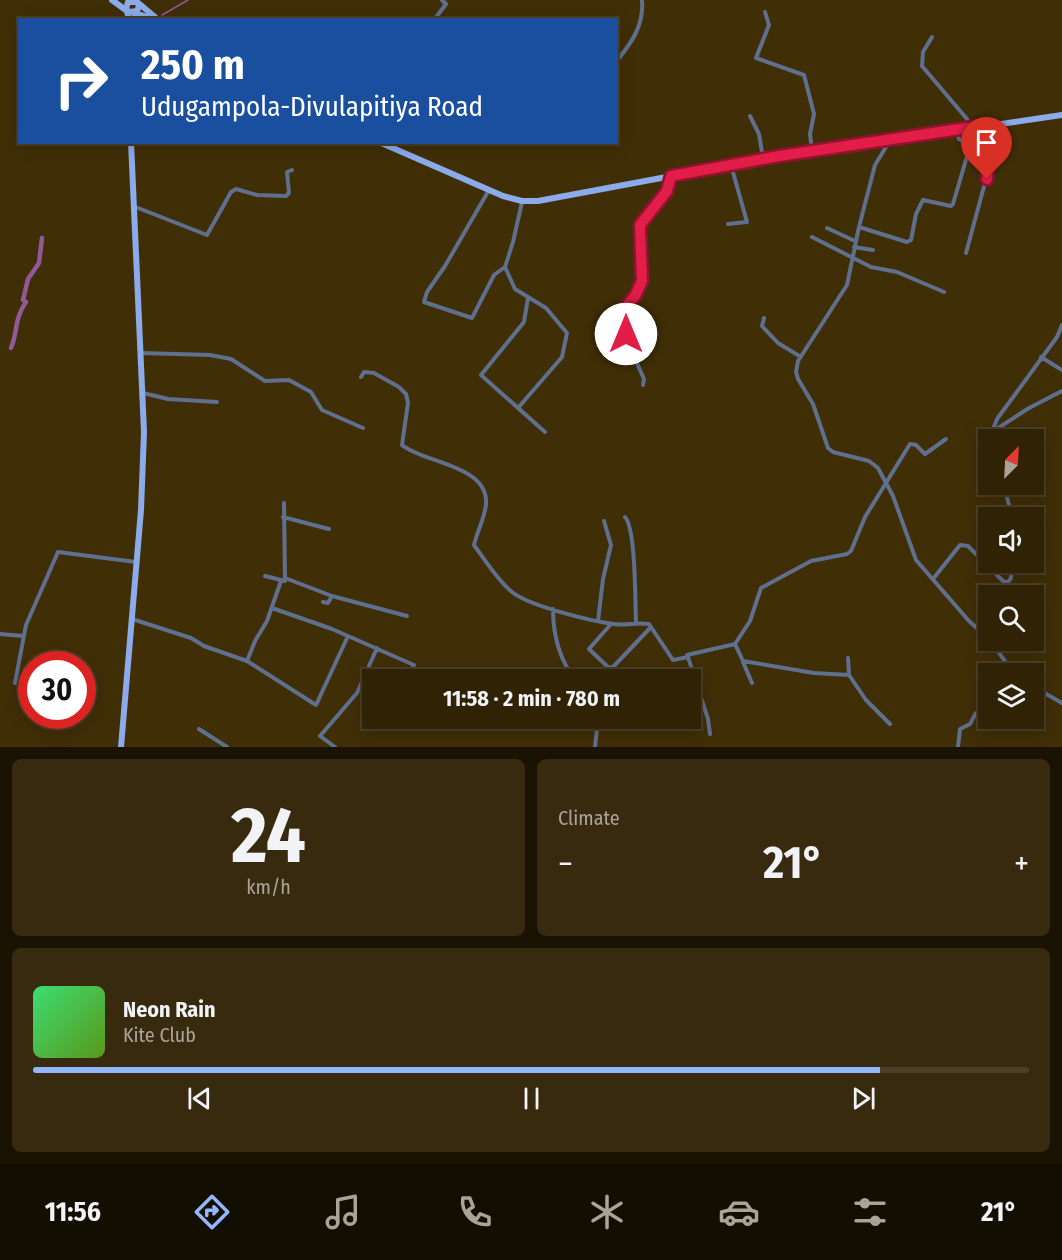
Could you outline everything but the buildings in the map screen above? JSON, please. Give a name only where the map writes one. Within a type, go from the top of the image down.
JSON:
[{"type":"main road","points":[[111,0],[133,1],[155,18]]},
{"type":"main road","points":[[111,0],[135,16],[139,9],[133,1]]},
{"type":"main road","points":[[129,18],[127,4],[133,1]]},
{"type":"main road","points":[[384,144],[489,190],[522,201],[562,198],[812,151],[889,142],[1062,115]]},
{"type":"main road","points":[[122,747],[137,562],[144,432],[131,144]]},
{"type":"street","points":[[436,18],[446,4],[442,0]]},
{"type":"street","points":[[618,59],[639,31],[643,13],[642,0]]},
{"type":"street","points":[[765,12],[770,25],[756,58],[804,75],[814,114],[810,134],[812,151]]},
{"type":"street","points":[[932,37],[924,52],[921,66],[967,119],[970,128]]},
{"type":"street","points":[[750,116],[759,134],[763,159]]},
{"type":"street","points":[[966,253],[987,179],[988,164],[980,126]]},
{"type":"street","points":[[859,227],[907,242],[911,240],[916,214],[923,200],[951,206],[970,147],[959,140],[956,130]]},
{"type":"street","points":[[889,142],[875,165],[855,242],[847,285],[801,357],[796,372],[813,404],[828,448],[833,452],[869,461],[878,468],[888,483],[916,560],[978,629]]},
{"type":"street","points":[[728,224],[747,222],[731,165]]},
{"type":"street","points":[[132,205],[207,235],[231,192],[236,189],[257,195],[286,196],[289,193],[287,172],[292,170]]},
{"type":"street","points":[[643,385],[644,379],[626,334],[622,316],[642,281],[640,225],[667,191],[671,176]]},
{"type":"street","points":[[489,190],[445,266],[427,292],[424,302],[472,318],[494,275],[505,267],[522,201]]},
{"type":"street","points":[[827,228],[855,242]]},
{"type":"street","points":[[812,237],[871,267],[897,272],[944,292]]},
{"type":"street","points":[[854,247],[873,249]]},
{"type":"street","points":[[505,267],[515,289],[546,308],[567,333],[562,357],[518,408]]},
{"type":"street","points":[[528,297],[524,322],[481,375],[545,432]]},
{"type":"street","points":[[764,318],[762,326],[778,343],[801,357]]},
{"type":"street","points":[[993,429],[997,419],[1057,337],[1062,325]]},
{"type":"street","points":[[140,353],[210,355],[231,359],[266,381],[289,380],[311,392],[322,410],[363,428]]},
{"type":"street","points":[[1041,357],[1062,370]]},
{"type":"street","points":[[361,377],[364,372],[374,373],[399,387],[406,394],[408,403],[402,445],[415,453],[454,465],[475,480],[484,494],[486,504],[474,545],[511,591],[522,598],[553,609],[598,621],[628,625],[636,622],[649,624],[673,660],[735,644],[750,621],[761,588],[811,561],[847,554],[851,551],[865,517],[910,444],[916,445],[925,454],[946,440]]},
{"type":"street","points":[[997,429],[1029,408],[1062,392]]},
{"type":"street","points":[[142,393],[168,399],[217,402]]},
{"type":"street","points":[[247,661],[283,580],[284,504]]},
{"type":"street","points":[[284,517],[329,529]]},
{"type":"street","points":[[625,517],[632,539],[636,622]]},
{"type":"street","points":[[598,621],[603,579],[611,545],[604,521]]},
{"type":"street","points":[[933,579],[960,545],[968,546],[978,556]]},
{"type":"street","points":[[15,683],[23,636],[58,552],[137,562]]},
{"type":"street","points":[[995,573],[1004,582],[1008,582],[1011,573]]},
{"type":"street","points":[[266,576],[332,597],[407,616]]},
{"type":"street","points":[[323,602],[328,603],[332,597]]},
{"type":"street","points":[[272,608],[378,648],[414,665],[412,669]]},
{"type":"street","points":[[553,609],[554,627],[563,661],[569,669]]},
{"type":"street","points":[[132,618],[191,638],[204,646],[247,661],[315,705],[348,636]]},
{"type":"street","points":[[611,624],[589,649],[609,668],[615,666],[651,627]]},
{"type":"street","points":[[0,634],[23,636]]},
{"type":"street","points":[[735,644],[752,684]]},
{"type":"street","points":[[369,669],[378,648]]},
{"type":"street","points":[[688,657],[692,669]]},
{"type":"street","points":[[848,658],[849,675],[866,700],[890,724]]},
{"type":"street","points":[[743,661],[814,673],[849,675]]},
{"type":"street","points":[[335,747],[320,736],[357,693],[362,683]]},
{"type":"street","points":[[1044,693],[1062,702]]},
{"type":"street","points":[[701,699],[710,734]]},
{"type":"street","points":[[958,747],[960,729],[970,724],[976,713],[978,714]]},
{"type":"street","points":[[200,729],[227,747]]},
{"type":"street","points":[[596,729],[596,747]]},
{"type":"waterway","points":[[162,15],[188,0]]},
{"type":"waterway","points":[[11,348],[18,320],[26,302],[23,300],[28,279],[39,263],[42,238]]},
{"type":"route","points":[[626,334],[622,316],[624,309],[635,296],[642,281],[640,225],[667,191],[671,176],[779,156],[889,142],[980,126],[988,164],[987,179]]}]
